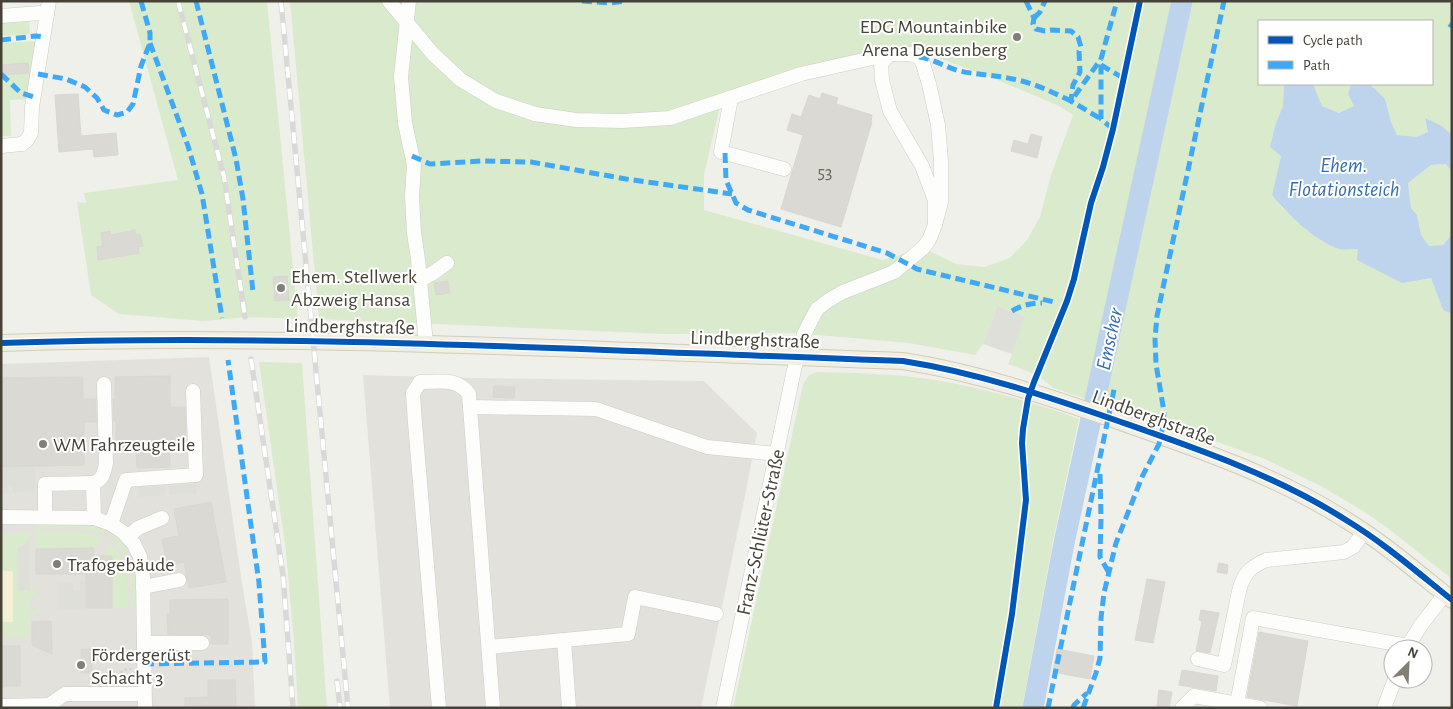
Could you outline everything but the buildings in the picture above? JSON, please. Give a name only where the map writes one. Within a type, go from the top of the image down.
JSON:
[{"type":"main road","name":"Lindberghstraße","points":[[1,343],[152,340],[360,341],[903,360],[978,376],[1052,398],[1259,473],[1315,501],[1364,532],[1392,551],[1448,597]]},
{"type":"street","points":[[389,1],[432,54],[461,80],[496,101],[535,114],[576,120],[622,121],[670,118],[801,74],[890,54],[910,54],[919,57],[929,84],[938,125],[941,161],[941,202],[935,225]]},
{"type":"street","points":[[409,1],[400,77],[405,123],[414,165],[412,205],[426,344]]},
{"type":"street","points":[[1,16],[40,13],[48,8]]},
{"type":"street","points":[[1,146],[22,144],[31,133],[32,107],[48,8]]},
{"type":"street","points":[[890,54],[881,63],[882,80],[890,111],[922,166],[935,200],[935,225]]},
{"type":"street","points":[[731,98],[721,152],[784,169]]},
{"type":"street","name":"Franz-Schlüter-Straße","points":[[723,708],[797,357],[804,334],[817,309],[843,292],[894,272],[923,248],[929,240],[935,225]]},
{"type":"street","points":[[420,280],[447,263]]},
{"type":"street","points":[[439,708],[414,393],[420,382],[454,382],[463,386],[469,394],[493,708]]},
{"type":"street","points":[[45,517],[45,484],[93,483],[101,479],[104,474],[106,463],[104,384]]},
{"type":"street","points":[[111,524],[126,480],[196,475],[194,391]]},
{"type":"street","points":[[470,407],[596,409],[707,447],[776,454]]},
{"type":"street","points":[[93,483],[94,518]]},
{"type":"street","points":[[1,517],[94,518],[111,524],[123,532],[134,544],[140,557],[143,587],[144,643],[144,701],[114,694],[65,694],[50,705],[1,706]]},
{"type":"street","points":[[128,538],[138,528],[162,518]]},
{"type":"street","points":[[1198,659],[1224,665],[1242,580],[1256,564],[1266,560],[1344,552],[1353,547],[1364,532]]},
{"type":"street","points":[[143,587],[179,580]]},
{"type":"street","points":[[489,647],[628,634],[635,597],[716,614]]},
{"type":"street","points":[[1412,639],[1421,625],[1448,597]]},
{"type":"street","points":[[1237,704],[1252,618],[1383,643]]},
{"type":"street","points":[[564,640],[569,708]]},
{"type":"street","points":[[144,643],[202,643]]},
{"type":"street","points":[[1384,708],[1391,689]]},
{"type":"street","points":[[1182,708],[1194,696],[1260,708]]},
{"type":"path","points":[[114,694],[119,673],[126,669],[131,669]]},
{"type":"shaded area","points":[[997,306],[1025,317],[1012,354],[983,344]]},
{"type":"shaded area","points":[[209,357],[252,642],[255,708],[1,708],[1,364]]},
{"type":"shaded area","points":[[363,375],[704,381],[757,433],[701,708],[390,708]]},
{"type":"shaded area","points":[[1,468],[35,468],[35,492],[12,493],[12,486],[9,486],[9,493],[1,493]]},
{"type":"shaded area","points":[[196,484],[197,494],[170,495],[170,486]]},
{"type":"shaded area","points":[[165,486],[165,495],[138,497],[138,487]]},
{"type":"shaded area","points":[[29,539],[30,590],[18,591],[17,549]]},
{"type":"shaded area","points":[[80,581],[85,581],[85,610],[57,610],[57,582],[73,582],[73,590],[80,591]]},
{"type":"green space","points":[[129,1],[267,1],[298,319],[249,317],[203,321],[119,314],[91,295],[77,202],[86,203],[84,193],[178,180]]},
{"type":"green space","points":[[290,1],[1452,1],[1452,135],[1442,126],[1425,119],[1428,132],[1416,137],[1397,135],[1391,122],[1385,99],[1370,85],[1433,85],[1433,20],[1258,20],[1258,85],[1284,85],[1283,106],[1276,123],[1281,156],[1272,195],[1282,208],[1325,243],[1340,249],[1358,249],[1431,278],[1443,310],[1452,314],[1452,579],[1389,529],[1321,486],[1265,459],[1172,426],[1141,418],[1054,388],[1037,375],[1008,364],[1012,354],[997,306],[983,344],[975,355],[909,343],[794,333],[663,334],[319,319]],"holes":[[[923,52],[1059,106],[1073,115],[1051,175],[1040,217],[1027,240],[1010,258],[984,267],[956,264],[923,248],[883,260],[704,210],[704,175],[721,102],[890,54]]]},
{"type":"green space","points":[[29,18],[30,34],[1,36],[1,20]]},
{"type":"green space","points":[[37,41],[28,99],[10,100],[11,136],[1,136],[1,43]]},
{"type":"green space","points":[[1313,85],[1351,85],[1348,94],[1354,106],[1339,113],[1322,106]]},
{"type":"green space","points":[[1446,164],[1452,172],[1452,234],[1443,245],[1429,247],[1421,235],[1417,215],[1411,208],[1408,183],[1431,165]]},
{"type":"green space","points":[[259,362],[302,363],[327,708],[298,708],[286,552]]},
{"type":"green space","points":[[817,372],[866,373],[931,379],[981,389],[1079,419],[1053,541],[1022,708],[733,708],[803,384],[809,375]]},
{"type":"green space","points":[[65,523],[104,530],[103,534],[78,529],[36,529],[36,524]]},
{"type":"green space","points":[[75,531],[101,538],[94,548],[36,549],[36,532]]},
{"type":"green space","points":[[1,533],[30,533],[27,542],[30,590],[30,587],[39,592],[30,598],[30,613],[39,608],[40,612],[30,618],[30,637],[1,638]]},
{"type":"green space","points":[[114,535],[121,542],[133,568],[136,587],[136,607],[132,608],[132,589],[127,562],[112,539]]},
{"type":"green space","points":[[110,543],[124,565],[129,608],[112,608],[112,557],[101,556],[105,555]]},
{"type":"sand","points":[[1,571],[13,571],[13,622],[1,622]]},
{"type":"water","name":"Ehem. Flotationsteich","points":[[1284,85],[1313,85],[1322,106],[1339,113],[1354,106],[1348,94],[1351,85],[1370,85],[1385,99],[1391,122],[1397,135],[1416,137],[1428,132],[1425,118],[1442,126],[1452,135],[1452,172],[1446,164],[1431,165],[1408,183],[1411,208],[1417,215],[1421,235],[1429,246],[1443,245],[1452,234],[1452,314],[1443,310],[1431,278],[1402,283],[1357,260],[1358,249],[1339,249],[1321,240],[1293,218],[1272,195],[1281,156],[1270,147],[1276,123],[1283,106]]},
{"type":"waterway","name":"Emscher","points":[[1033,708],[1064,543],[1182,1]]},
{"type":"railway","points":[[178,1],[224,177],[245,317]]},
{"type":"railway","points":[[281,1],[348,708]]},
{"type":"railway","points":[[251,359],[283,575],[293,708]]},
{"type":"railway","points":[[337,681],[340,708]]},
{"type":"marked path","points":[[38,74],[66,79],[85,87],[97,98],[104,110],[117,115],[127,112],[133,104],[141,66],[150,43],[150,33],[141,1]]},
{"type":"marked path","points":[[196,1],[236,159],[243,199],[253,292]]},
{"type":"marked path","points":[[582,1],[610,3],[625,1]]},
{"type":"marked path","points":[[1026,1],[1034,18],[1033,24],[1036,29],[1071,31],[1078,37],[1081,47],[1079,51],[1080,72],[1073,85],[1071,101],[1101,119]]},
{"type":"marked path","points":[[1034,18],[1040,12],[1045,1]]},
{"type":"marked path","points":[[1113,129],[1101,119],[1101,59],[1117,1]]},
{"type":"marked path","points":[[1083,708],[1100,658],[1104,593],[1116,543],[1142,477],[1159,444],[1163,426],[1164,412],[1156,364],[1155,339],[1157,316],[1224,1]]},
{"type":"marked path","points":[[1,40],[36,36],[44,37]]},
{"type":"marked path","points":[[150,43],[188,146],[202,194],[222,318]]},
{"type":"marked path","points":[[919,57],[930,59],[960,71],[1028,83],[1071,101],[1101,59]]},
{"type":"marked path","points":[[1101,65],[1123,78]]},
{"type":"marked path","points":[[1,74],[21,93],[34,97]]},
{"type":"marked path","points":[[725,153],[726,180],[736,203],[748,210],[887,253],[917,269],[1054,302]]},
{"type":"marked path","points":[[412,156],[430,164],[481,161],[531,162],[626,179],[732,194]]},
{"type":"marked path","points":[[1012,311],[1019,307],[1042,303]]},
{"type":"marked path","points":[[144,664],[265,662],[259,583],[228,360]]},
{"type":"marked path","points":[[1048,708],[1115,385]]},
{"type":"marked path","points":[[1100,474],[1100,557],[1109,573]]},
{"type":"marked path","points":[[1073,708],[1087,693]]},
{"type":"cycle path","points":[[996,708],[1012,614],[1026,500],[1022,443],[1028,399],[1074,279],[1091,203],[1113,129],[1140,1]]},
{"type":"cycle path","points":[[1,343],[227,340],[452,344],[903,361],[959,372],[1040,395],[1179,443],[1265,477],[1320,504],[1374,538],[1452,600]]},
{"type":"place","name":"EDG Mountainbike Arena Deusenberg","points":[[1017,37]]},
{"type":"place","name":"Ehem. Stellwerk Abzweig Hansa","points":[[281,288]]},
{"type":"place","name":"WM Fahrzeugteile","points":[[43,444]]},
{"type":"place","name":"Trafogebäude","points":[[57,564]]},
{"type":"place","name":"Fördergerüst Schacht 3","points":[[81,665]]}]
